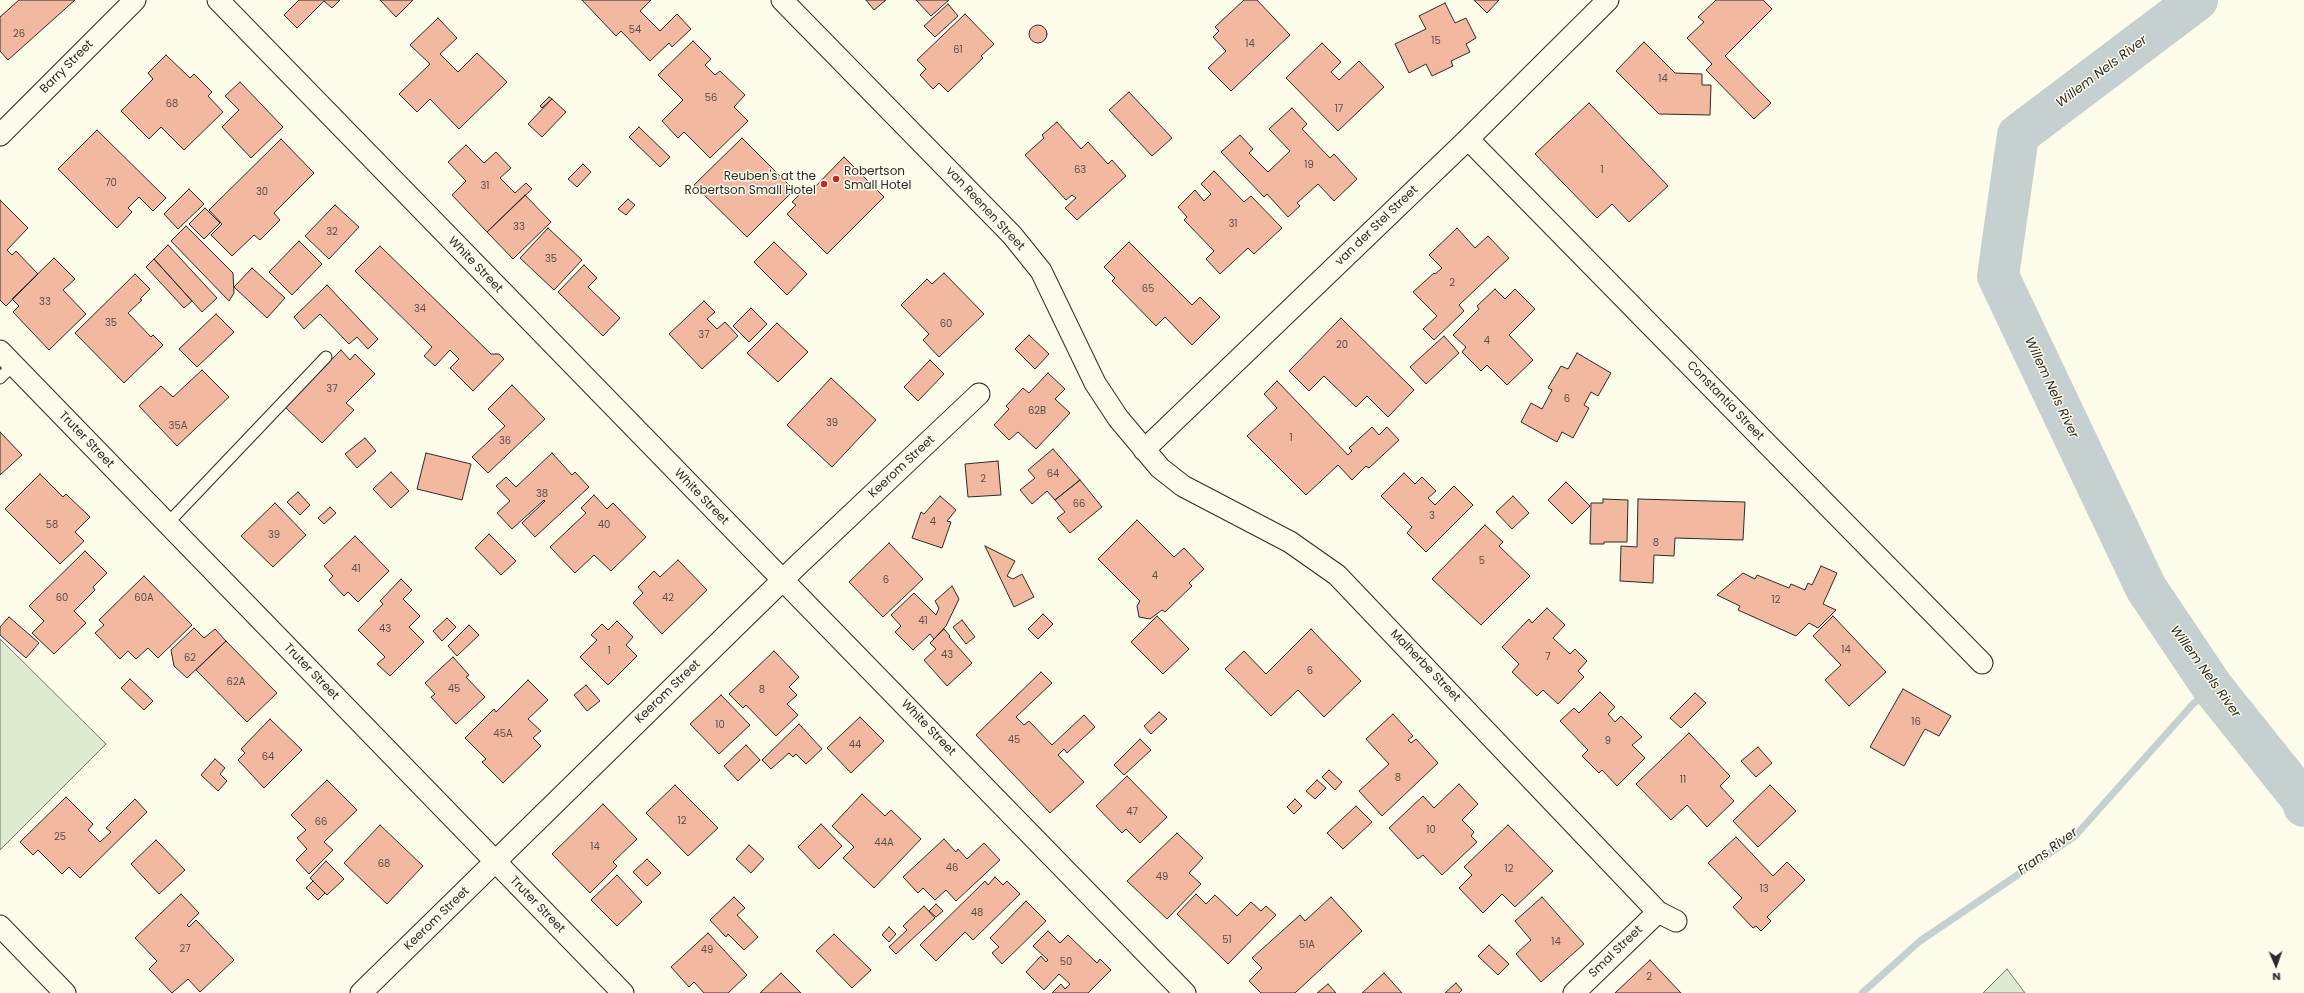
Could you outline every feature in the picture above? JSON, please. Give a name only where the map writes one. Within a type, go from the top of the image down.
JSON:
[{"type":"street","name":"Barry Street","points":[[0,135],[135,0]]},
{"type":"street","name":"White Street","points":[[218,0],[1185,993]]},
{"type":"street","name":"van Reenen Street","points":[[782,0],[1012,235],[1040,271],[1095,383],[1118,418],[1144,450]]},
{"type":"street","name":"van der Stel Street","points":[[1144,450],[1468,139],[1608,0]]},
{"type":"street","name":"Constantia Street","points":[[1468,139],[1982,663]]},
{"type":"street","name":"Truter Street","points":[[4,365],[167,524],[623,993]]},
{"type":"street","name":"Keerom Street","points":[[361,993],[783,580],[979,394]]},
{"type":"street","name":"Malherbe Street","points":[[1144,450],[1160,468],[1183,486],[1290,542],[1337,575],[1667,917]]},
{"type":"street","name":"Smal Street","points":[[1574,993],[1667,917]]},
{"type":"street","points":[[0,926],[65,993]]},
{"type":"lane","points":[[167,524],[326,357]]},
{"type":"green space","points":[[0,639],[106,744],[0,850]]},
{"type":"green space","points":[[2007,969],[2025,993],[1983,993]]},
{"type":"building","points":[[19,0],[75,0],[8,60],[0,51],[0,17]]},
{"type":"building","points":[[299,0],[340,0],[332,8],[324,1],[297,28],[284,15]]},
{"type":"building","points":[[380,0],[413,0],[396,17]]},
{"type":"building","points":[[582,0],[651,0],[640,11],[660,31],[677,14],[691,29],[672,47],[669,43],[650,61],[621,31],[616,36]]},
{"type":"building","points":[[866,0],[886,0],[874,10]]},
{"type":"building","points":[[916,0],[949,0],[931,16]]},
{"type":"building","points":[[1244,0],[1257,0],[1290,35],[1231,91],[1208,68],[1226,51],[1213,37],[1219,31],[1215,27]]},
{"type":"building","points":[[1474,0],[1499,0],[1487,13]]},
{"type":"building","points":[[1716,0],[1763,0],[1772,9],[1725,56],[1771,103],[1754,119],[1706,70],[1712,64],[1687,38],[1704,22],[1698,17]]},
{"type":"building","points":[[1445,3],[1455,23],[1466,18],[1476,38],[1466,44],[1470,52],[1451,61],[1453,66],[1432,76],[1426,64],[1409,73],[1395,44],[1426,29],[1419,16]]},
{"type":"building","points":[[948,4],[958,16],[935,37],[924,26]]},
{"type":"building","points":[[965,14],[994,44],[981,56],[983,58],[948,92],[939,83],[933,89],[920,75],[926,69],[917,60]]},
{"type":"building","points":[[438,18],[457,38],[440,54],[458,72],[477,53],[507,82],[459,129],[430,99],[417,112],[399,94],[430,64],[410,45]]},
{"type":"building","points":[[1038,25],[1042,26],[1046,30],[1046,38],[1042,42],[1038,43],[1034,42],[1030,38],[1029,34],[1030,30],[1034,26]]},
{"type":"building","points":[[693,41],[711,59],[705,65],[715,75],[720,71],[745,95],[734,107],[748,121],[710,158],[684,132],[678,138],[662,121],[683,100],[658,75]]},
{"type":"building","points":[[1644,42],[1675,73],[1702,74],[1702,85],[1711,85],[1710,115],[1659,114],[1616,71]]},
{"type":"building","points":[[1322,43],[1341,62],[1331,72],[1339,80],[1359,61],[1384,87],[1338,131],[1286,78]]},
{"type":"building","points":[[166,55],[190,78],[194,74],[212,92],[208,96],[223,112],[184,150],[161,127],[149,139],[121,111],[153,79],[148,73]]},
{"type":"building","points":[[240,82],[283,127],[251,158],[222,127],[239,110],[225,96]]},
{"type":"building","points":[[1129,92],[1172,138],[1152,156],[1109,110]]},
{"type":"building","points":[[549,97],[552,99],[542,108],[540,106]]},
{"type":"building","points":[[552,99],[566,112],[542,137],[528,124]]},
{"type":"building","points":[[1589,103],[1668,186],[1629,222],[1612,204],[1597,218],[1535,154]]},
{"type":"building","points":[[1292,108],[1307,124],[1302,129],[1330,158],[1334,154],[1357,179],[1334,201],[1318,184],[1297,203],[1300,206],[1288,217],[1267,194],[1264,197],[1221,152],[1240,135],[1253,149],[1249,153],[1268,172],[1290,151],[1269,129]]},
{"type":"building","points":[[1057,122],[1081,149],[1088,142],[1108,164],[1112,160],[1126,176],[1077,220],[1065,208],[1076,198],[1072,195],[1066,200],[1025,155],[1044,138],[1042,135]]},
{"type":"building","points":[[639,127],[670,157],[660,167],[629,137]]},
{"type":"building","points":[[97,130],[166,198],[153,211],[139,197],[128,208],[132,212],[117,228],[58,169]]},
{"type":"building","points":[[742,138],[794,190],[747,237],[694,185]]},
{"type":"building","points":[[281,139],[314,173],[274,213],[280,220],[260,240],[254,235],[232,256],[211,235],[222,224],[209,210]]},
{"type":"building","points":[[466,145],[484,163],[496,152],[511,168],[500,178],[515,193],[526,183],[532,189],[487,232],[452,195],[466,181],[448,162]]},
{"type":"building","points":[[844,157],[884,197],[827,254],[787,214],[796,205],[792,202],[806,188],[810,192]]},
{"type":"building","points":[[583,164],[591,172],[577,187],[568,179]]},
{"type":"building","points":[[1214,171],[1244,202],[1251,196],[1282,228],[1254,254],[1248,248],[1220,274],[1206,259],[1214,251],[1184,220],[1187,217],[1178,207],[1195,190],[1204,201],[1211,194],[1201,184]]},
{"type":"building","points":[[189,189],[204,204],[178,229],[164,214]]},
{"type":"building","points":[[525,195],[551,222],[513,259],[487,232]]},
{"type":"building","points":[[628,199],[635,205],[626,215],[618,209]]},
{"type":"building","points":[[0,200],[28,228],[7,250],[12,255],[16,251],[38,274],[6,306],[0,300]]},
{"type":"building","points":[[335,205],[359,227],[329,259],[305,236]]},
{"type":"building","points":[[205,208],[220,223],[204,239],[189,224]]},
{"type":"building","points":[[186,226],[233,273],[234,293],[229,301],[171,241]]},
{"type":"building","points":[[548,228],[582,260],[554,290],[520,258]]},
{"type":"building","points":[[1457,228],[1475,248],[1488,236],[1509,258],[1459,305],[1464,311],[1434,340],[1423,329],[1437,316],[1413,292],[1434,273],[1435,274],[1442,268],[1429,255]]},
{"type":"building","points":[[299,241],[322,264],[292,295],[269,272]]},
{"type":"building","points":[[774,242],[807,274],[787,295],[754,262]]},
{"type":"building","points":[[1129,242],[1192,305],[1200,297],[1220,317],[1192,345],[1165,317],[1156,326],[1112,281],[1115,278],[1104,267]]},
{"type":"building","points":[[168,245],[217,298],[202,312],[154,259]]},
{"type":"building","points":[[380,246],[491,354],[499,354],[504,359],[473,391],[450,368],[459,359],[450,350],[435,366],[424,356],[432,347],[355,271]]},
{"type":"building","points":[[54,258],[75,279],[63,290],[86,314],[49,350],[13,312],[19,306],[12,299]]},
{"type":"building","points":[[154,259],[192,301],[184,308],[146,267]]},
{"type":"building","points":[[584,265],[597,278],[588,287],[620,318],[603,336],[558,292]]},
{"type":"building","points":[[252,268],[285,298],[267,318],[234,287]]},
{"type":"building","points":[[944,273],[984,314],[939,357],[923,340],[929,334],[901,305],[927,279],[932,284]]},
{"type":"building","points":[[135,274],[150,289],[140,299],[142,300],[128,313],[151,337],[153,335],[163,345],[124,383],[75,333]]},
{"type":"building","points":[[327,285],[378,339],[368,349],[357,337],[349,344],[320,314],[304,329],[294,317]]},
{"type":"building","points":[[1495,289],[1505,299],[1515,289],[1535,309],[1509,335],[1533,360],[1507,385],[1487,365],[1481,371],[1462,352],[1466,347],[1453,335],[1479,309],[1477,306]]},
{"type":"building","points":[[704,301],[715,312],[707,319],[717,329],[725,322],[738,336],[702,369],[669,334]]},
{"type":"building","points":[[751,308],[767,324],[749,342],[733,326]]},
{"type":"building","points":[[216,314],[234,332],[197,367],[179,349]]},
{"type":"building","points":[[1341,318],[1414,390],[1388,417],[1367,396],[1356,407],[1324,376],[1309,391],[1289,371]]},
{"type":"building","points":[[777,323],[808,352],[778,382],[747,353]]},
{"type":"building","points":[[1029,335],[1049,354],[1035,369],[1015,349]]},
{"type":"building","points":[[1444,336],[1459,353],[1426,384],[1410,367]]},
{"type":"building","points":[[341,350],[350,360],[355,354],[375,374],[346,403],[354,410],[322,443],[285,407]]},
{"type":"building","points":[[1577,353],[1611,373],[1598,396],[1591,392],[1584,405],[1589,408],[1573,438],[1562,432],[1557,442],[1521,422],[1531,403],[1542,409],[1552,390],[1548,388],[1561,366],[1568,369]]},
{"type":"building","points":[[930,360],[944,374],[918,401],[904,387]]},
{"type":"building","points":[[202,370],[229,397],[177,446],[139,406],[161,386],[173,397]]},
{"type":"building","points":[[1048,373],[1065,389],[1055,399],[1070,413],[1036,449],[1018,432],[1009,440],[994,425],[1009,409],[1006,406],[1023,388],[1029,393]]},
{"type":"building","points":[[831,378],[876,420],[832,467],[787,425]]},
{"type":"building","points":[[1277,381],[1348,455],[1352,451],[1349,448],[1372,427],[1379,435],[1387,427],[1399,440],[1369,468],[1366,466],[1352,480],[1338,465],[1306,495],[1247,436],[1277,408],[1264,394]]},
{"type":"building","points":[[512,385],[545,419],[488,473],[472,457],[505,426],[488,409]]},
{"type":"building","points":[[0,432],[22,455],[0,475]]},
{"type":"building","points":[[365,438],[376,451],[357,468],[345,454]]},
{"type":"building","points":[[1053,449],[1080,480],[1055,500],[1047,491],[1032,504],[1020,490],[1035,478],[1028,470]]},
{"type":"building","points":[[426,453],[471,464],[462,500],[417,489]]},
{"type":"building","points":[[552,453],[572,475],[575,472],[589,487],[535,537],[522,523],[545,501],[544,500],[512,529],[497,513],[510,501],[496,486],[506,477],[516,487]]},
{"type":"building","points":[[998,461],[1001,495],[968,497],[965,464]]},
{"type":"building","points":[[391,472],[409,491],[391,508],[373,489]]},
{"type":"building","points":[[1404,473],[1415,484],[1422,477],[1436,491],[1428,498],[1435,505],[1454,486],[1473,505],[1426,552],[1407,533],[1412,527],[1381,496]]},
{"type":"building","points":[[40,474],[63,497],[66,494],[90,517],[75,532],[84,541],[60,564],[5,509]]},
{"type":"building","points":[[1080,480],[1102,507],[1070,533],[1057,518],[1065,512],[1055,500]]},
{"type":"building","points":[[1566,482],[1590,506],[1572,524],[1548,500]]},
{"type":"building","points":[[298,492],[310,505],[300,515],[287,502]]},
{"type":"building","points":[[594,495],[607,509],[613,503],[646,537],[611,571],[594,555],[575,573],[550,547],[586,513],[581,508]]},
{"type":"building","points":[[940,496],[956,510],[947,521],[951,522],[942,548],[912,538],[921,512],[924,514]]},
{"type":"building","points":[[1513,496],[1529,513],[1512,529],[1496,512]]},
{"type":"building","points":[[1603,499],[1628,500],[1627,542],[1604,542],[1604,544],[1590,544],[1591,503],[1603,503]]},
{"type":"building","points":[[1638,499],[1745,502],[1743,540],[1675,538],[1674,556],[1654,555],[1653,583],[1620,581],[1621,546],[1637,547]]},
{"type":"building","points":[[275,503],[306,535],[273,567],[241,536]]},
{"type":"building","points":[[330,507],[336,513],[324,524],[318,518]]},
{"type":"building","points":[[1137,520],[1174,557],[1184,548],[1204,569],[1189,583],[1192,586],[1165,612],[1162,610],[1150,619],[1139,617],[1137,606],[1140,601],[1098,559]]},
{"type":"building","points":[[1485,525],[1503,542],[1499,546],[1530,576],[1481,625],[1432,579]]},
{"type":"building","points":[[489,534],[516,561],[501,575],[475,548]]},
{"type":"building","points":[[355,536],[389,571],[358,602],[348,592],[344,596],[329,580],[333,576],[324,566]]},
{"type":"building","points":[[889,543],[923,579],[883,617],[849,582]]},
{"type":"building","points":[[985,546],[1015,561],[1007,576],[1013,579],[1022,574],[1034,597],[1014,607]]},
{"type":"building","points":[[85,551],[107,573],[93,587],[95,590],[74,611],[86,623],[54,654],[32,633],[44,621],[29,606]]},
{"type":"building","points":[[678,560],[707,590],[662,634],[633,603],[643,593],[638,587],[654,571],[660,577]]},
{"type":"building","points":[[1821,566],[1837,573],[1823,604],[1836,610],[1818,628],[1809,623],[1796,636],[1738,610],[1740,606],[1717,595],[1743,573],[1755,579],[1757,575],[1789,588],[1791,584],[1805,590],[1808,583],[1812,585]]},
{"type":"building","points":[[144,576],[192,625],[158,658],[148,648],[136,659],[128,651],[120,659],[95,633],[104,625],[99,620]]},
{"type":"building","points":[[401,579],[412,590],[403,599],[420,616],[409,627],[424,642],[390,676],[377,664],[385,657],[358,630],[383,604],[380,601]]},
{"type":"building","points":[[952,586],[959,599],[946,626],[934,639],[930,634],[913,650],[895,632],[901,626],[891,615],[914,593],[936,615],[939,608],[935,601]]},
{"type":"building","points":[[1547,608],[1565,625],[1553,638],[1570,654],[1575,649],[1587,661],[1578,671],[1584,677],[1558,704],[1543,690],[1537,696],[1512,672],[1519,664],[1502,647],[1529,619],[1532,623]]},
{"type":"building","points":[[1043,614],[1053,624],[1038,639],[1028,629]]},
{"type":"building","points":[[1157,616],[1189,649],[1163,674],[1131,642]]},
{"type":"building","points":[[1833,616],[1886,672],[1849,706],[1825,680],[1841,665],[1813,636]]},
{"type":"building","points":[[9,617],[39,643],[26,658],[0,635],[0,627]]},
{"type":"building","points":[[447,618],[456,627],[442,641],[433,631]]},
{"type":"building","points":[[962,620],[975,637],[966,644],[953,627]]},
{"type":"building","points":[[617,621],[633,637],[626,645],[637,656],[608,685],[580,657],[597,640],[591,635],[602,624],[608,630]]},
{"type":"building","points":[[469,625],[479,635],[457,656],[448,646]]},
{"type":"building","points":[[194,628],[204,638],[215,629],[226,641],[187,678],[174,666],[171,650]]},
{"type":"building","points":[[944,629],[950,636],[949,637],[972,663],[947,686],[924,660],[936,649],[930,643]]},
{"type":"building","points":[[1311,629],[1361,681],[1324,717],[1298,690],[1271,716],[1225,669],[1244,651],[1266,674]]},
{"type":"building","points":[[226,641],[277,693],[247,722],[196,670]]},
{"type":"building","points":[[774,651],[799,677],[789,687],[797,695],[787,704],[798,715],[776,736],[746,705],[743,708],[729,694]]},
{"type":"building","points":[[453,657],[469,675],[466,677],[485,697],[456,724],[431,697],[435,694],[425,683]]},
{"type":"building","points":[[1041,672],[1052,683],[1016,717],[1024,725],[1029,721],[1052,745],[1084,715],[1095,727],[1067,753],[1064,749],[1058,755],[1084,782],[1050,813],[976,735]]},
{"type":"building","points":[[130,679],[153,701],[144,710],[121,688]]},
{"type":"building","points":[[528,680],[548,700],[528,719],[541,731],[533,738],[541,746],[503,783],[482,762],[486,759],[465,738],[494,709],[496,712]]},
{"type":"building","points":[[586,685],[600,701],[587,711],[574,695]]},
{"type":"building","points":[[1903,689],[1951,716],[1939,736],[1925,729],[1904,766],[1870,747]]},
{"type":"building","points":[[1600,692],[1615,707],[1608,714],[1615,722],[1621,716],[1642,737],[1632,745],[1645,758],[1617,786],[1602,770],[1599,773],[1582,756],[1588,750],[1560,721],[1574,708],[1579,713]]},
{"type":"building","points":[[1695,693],[1706,703],[1681,728],[1670,718]]},
{"type":"building","points":[[721,695],[750,725],[719,754],[690,724]]},
{"type":"building","points":[[1159,712],[1167,719],[1151,734],[1144,726]]},
{"type":"building","points":[[1393,714],[1413,736],[1408,740],[1411,743],[1416,739],[1438,763],[1382,816],[1359,791],[1389,764],[1366,739]]},
{"type":"building","points":[[860,717],[884,741],[851,773],[827,748]]},
{"type":"building","points":[[270,719],[302,750],[264,788],[238,760],[245,753],[241,749]]},
{"type":"building","points":[[799,724],[822,749],[806,764],[796,754],[793,757],[789,753],[771,769],[762,760]]},
{"type":"building","points":[[1689,733],[1730,776],[1720,786],[1734,801],[1707,827],[1687,805],[1671,820],[1636,784]]},
{"type":"building","points":[[1140,739],[1151,750],[1124,775],[1114,765]]},
{"type":"building","points":[[746,745],[760,760],[738,781],[724,766]]},
{"type":"building","points":[[1758,747],[1772,763],[1756,777],[1741,761]]},
{"type":"building","points":[[215,759],[225,768],[220,774],[227,781],[218,791],[201,775]]},
{"type":"building","points":[[1329,770],[1342,782],[1335,790],[1322,777]]},
{"type":"building","points":[[1127,776],[1167,817],[1140,843],[1126,829],[1122,833],[1096,806]]},
{"type":"building","points":[[327,780],[357,810],[324,842],[333,850],[309,874],[296,860],[307,849],[297,838],[306,830],[291,815]]},
{"type":"building","points":[[1317,780],[1326,788],[1315,799],[1306,791]]},
{"type":"building","points":[[1459,784],[1478,804],[1462,820],[1474,832],[1471,836],[1477,842],[1442,875],[1423,855],[1418,859],[1389,828],[1423,796],[1434,808]]},
{"type":"building","points":[[675,785],[718,828],[688,856],[646,813]]},
{"type":"building","points":[[1770,785],[1796,811],[1758,847],[1733,821]]},
{"type":"building","points":[[862,794],[885,816],[891,810],[921,839],[874,888],[843,858],[854,847],[832,826]]},
{"type":"building","points":[[66,797],[93,824],[88,830],[100,842],[111,832],[106,828],[135,799],[147,812],[80,878],[69,867],[62,874],[38,850],[33,855],[20,842]]},
{"type":"building","points":[[1295,799],[1302,806],[1294,814],[1287,807]]},
{"type":"building","points":[[603,804],[637,839],[613,862],[617,866],[590,893],[552,854]]},
{"type":"building","points":[[1356,806],[1372,822],[1343,849],[1327,833]]},
{"type":"building","points":[[821,824],[842,846],[819,869],[798,847]]},
{"type":"building","points":[[380,825],[423,866],[387,904],[344,863]]},
{"type":"building","points":[[1508,825],[1553,871],[1515,907],[1502,894],[1483,913],[1459,888],[1472,875],[1464,867]]},
{"type":"building","points":[[1177,833],[1203,858],[1189,873],[1201,884],[1167,919],[1127,881]]},
{"type":"building","points":[[1736,837],[1773,876],[1787,862],[1805,880],[1767,917],[1771,921],[1761,931],[1756,926],[1753,928],[1733,907],[1742,898],[1708,863]]},
{"type":"building","points":[[944,839],[956,852],[958,849],[967,859],[984,843],[1000,860],[956,901],[946,890],[935,900],[923,888],[918,893],[903,877]]},
{"type":"building","points":[[156,840],[185,870],[159,894],[131,864]]},
{"type":"building","points":[[749,845],[764,859],[751,873],[736,859]]},
{"type":"building","points":[[647,859],[661,873],[647,886],[633,872]]},
{"type":"building","points":[[326,861],[344,879],[327,895],[310,878]]},
{"type":"building","points":[[617,875],[642,902],[617,926],[591,900]]},
{"type":"building","points":[[995,877],[1003,885],[1007,881],[1020,894],[973,940],[965,932],[936,961],[920,945],[985,881],[988,885]]},
{"type":"building","points":[[313,881],[325,893],[318,900],[306,888]]},
{"type":"building","points":[[181,894],[199,913],[187,925],[189,927],[196,920],[234,960],[200,992],[188,979],[172,993],[149,969],[157,961],[135,938]]},
{"type":"building","points":[[1196,894],[1206,904],[1215,895],[1237,916],[1251,902],[1261,911],[1266,906],[1276,915],[1228,964],[1177,914]]},
{"type":"building","points":[[734,897],[745,908],[737,915],[758,937],[744,950],[728,934],[726,937],[710,920]]},
{"type":"building","points":[[1331,897],[1362,931],[1295,993],[1261,993],[1249,981],[1262,968],[1252,958],[1300,915],[1305,921]]},
{"type":"building","points":[[1542,897],[1584,944],[1541,982],[1516,954],[1531,940],[1515,921]]},
{"type":"building","points":[[1026,901],[1046,921],[1002,964],[992,953],[999,947],[990,938]]},
{"type":"building","points":[[936,904],[943,911],[936,917],[929,911]]},
{"type":"building","points":[[924,906],[935,918],[896,954],[889,947],[907,930],[903,926]]},
{"type":"building","points":[[889,927],[896,934],[889,942],[882,935]]},
{"type":"building","points":[[1048,931],[1060,943],[1068,935],[1097,963],[1100,959],[1111,970],[1088,993],[1052,993],[1061,984],[1065,989],[1070,984],[1059,974],[1044,990],[1026,972],[1041,956],[1046,962],[1048,960],[1033,946]]},
{"type":"building","points":[[708,933],[747,975],[728,993],[704,993],[694,982],[689,987],[671,967]]},
{"type":"building","points":[[834,934],[871,970],[852,988],[816,951]]},
{"type":"building","points":[[1489,945],[1509,964],[1498,975],[1478,956]]},
{"type":"building","points":[[1650,960],[1681,993],[1615,993]]},
{"type":"building","points":[[781,973],[801,993],[760,993]]},
{"type":"building","points":[[1384,973],[1402,993],[1362,993]]},
{"type":"building","points":[[1456,983],[1462,990],[1459,993],[1445,993]]},
{"type":"building","points":[[1328,984],[1336,993],[1317,993]]},
{"type":"waterway","name":"Willem Nels River","points":[[2197,0],[2018,135],[1998,276],[2146,588],[2213,688],[2302,799],[2304,806]]},
{"type":"waterway","name":"Frans River","points":[[1862,993],[1920,941],[2075,836],[2193,704],[2213,688]]},
{"type":"place","name":"Robertson Small Hotel","points":[[836,179]]},
{"type":"place","name":"Reuben's at the Robertson Small Hotel","points":[[824,184]]}]
